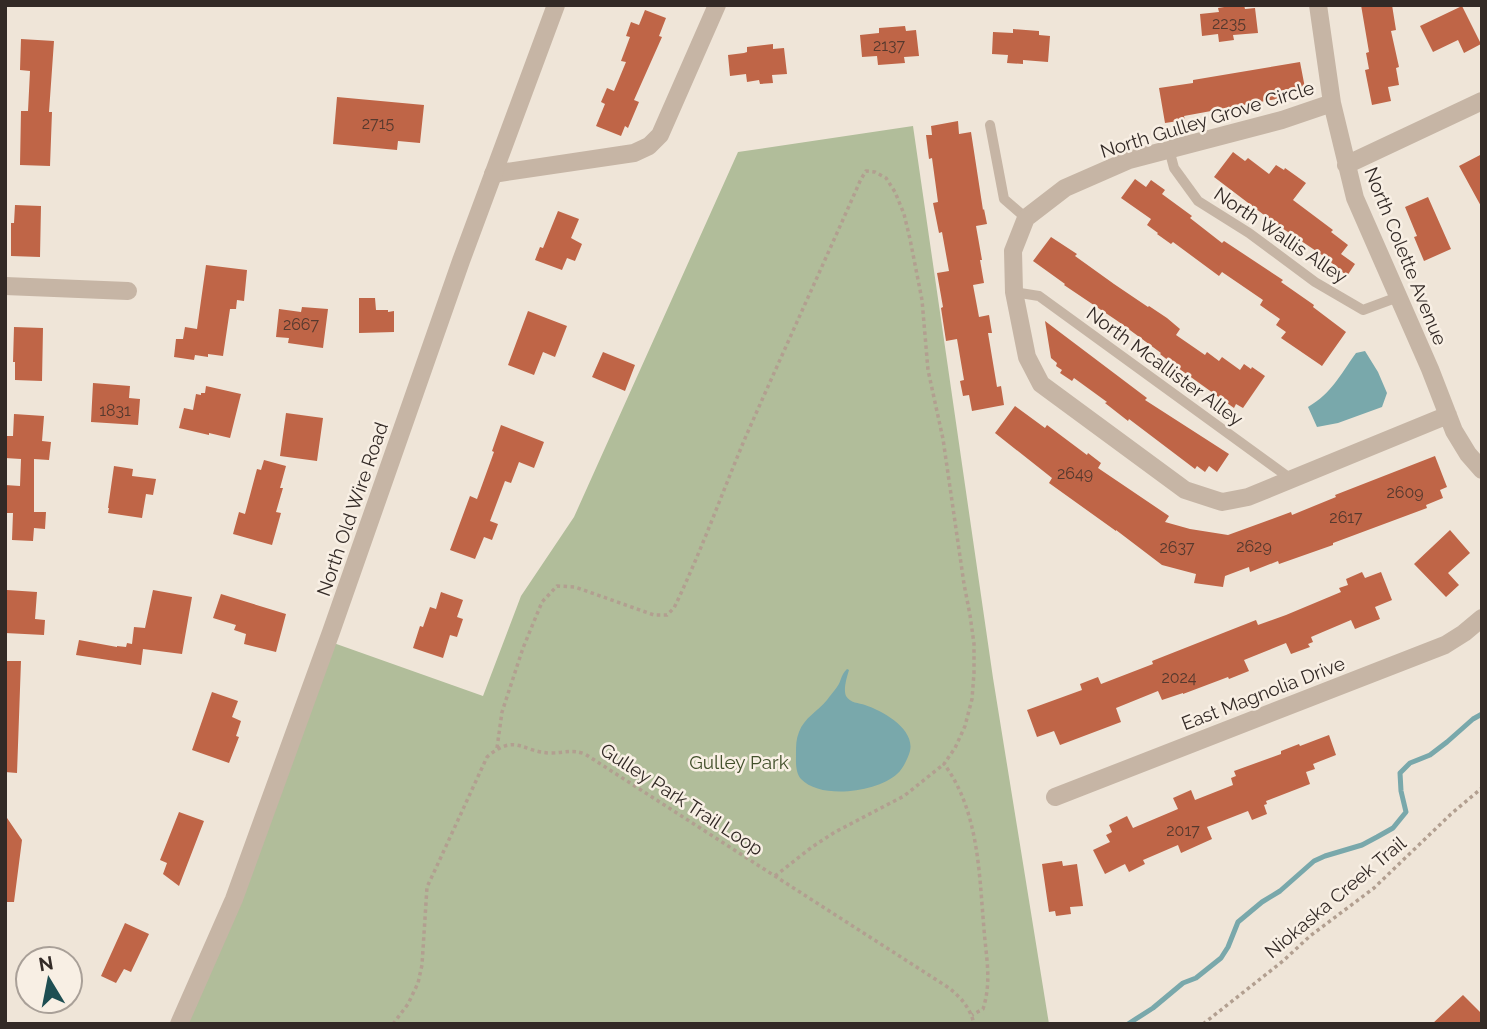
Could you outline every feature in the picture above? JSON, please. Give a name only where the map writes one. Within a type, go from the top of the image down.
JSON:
[{"type":"street","name":"North Old Wire Road","points":[[179,1024],[239,886],[556,5]]},
{"type":"street","points":[[493,174],[634,153],[649,146],[660,135],[717,5]]},
{"type":"street","name":"North Colette Avenue","points":[[1318,5],[1332,103],[1356,198],[1454,431],[1482,470]]},
{"type":"street","points":[[1346,165],[1482,101]]},
{"type":"street","name":"North Gulley Grove Circle","points":[[1026,218],[1065,188],[1129,160],[1282,120],[1332,103]]},
{"type":"street","points":[[1026,218],[1013,251],[1014,292],[1027,357],[1041,384],[1185,489],[1222,502],[1248,497],[1448,415]]},
{"type":"street","points":[[5,286],[128,291]]},
{"type":"street","name":"East Magnolia Drive","points":[[1055,797],[1445,645],[1482,618]]},
{"type":"lane","points":[[990,125],[1004,199],[1026,218]]},
{"type":"lane","name":"North Wallis Alley","points":[[1169,149],[1174,169],[1198,201],[1249,233],[1315,282],[1363,310],[1398,297]]},
{"type":"lane","name":"North Mcallister Alley","points":[[1014,292],[1039,296],[1292,479]]},
{"type":"path","points":[[393,1024],[408,1004],[418,983],[422,965],[427,887],[487,757],[497,748],[502,712],[518,661],[542,602],[557,586],[575,587],[654,615],[667,615],[674,608],[819,271],[866,171],[875,172],[886,178],[904,214],[922,300],[928,370],[947,465],[974,644],[972,699],[965,726],[944,764],[904,796],[835,832],[775,876]]},
{"type":"path","name":"Gulley Park Trail Loop","points":[[497,748],[518,744],[546,753],[575,751],[585,754],[946,986],[967,1005],[974,1024]]},
{"type":"path","points":[[944,764],[955,779],[971,820],[979,870],[988,995],[983,1009],[972,1015]]},
{"type":"path","name":"Niokaska Creek Trail","points":[[1203,1024],[1283,961],[1310,936],[1374,888],[1482,788]]},
{"type":"green space","name":"Gulley Park","points":[[913,126],[993,678],[1049,1024],[179,1024],[328,641],[483,696],[521,596],[574,517],[738,152]]},
{"type":"water","points":[[1365,351],[1387,393],[1382,407],[1338,423],[1317,427],[1308,407],[1330,390],[1356,353]]},
{"type":"water","points":[[847,669],[846,696],[880,712],[903,728],[908,735],[910,751],[899,772],[888,780],[863,789],[822,790],[810,786],[799,776],[796,763],[797,737],[801,727],[827,700]]},
{"type":"building","points":[[1244,5],[1245,9],[1255,8],[1258,33],[1233,35],[1234,40],[1219,42],[1218,34],[1202,36],[1200,14],[1219,12],[1218,8]]},
{"type":"building","points":[[1361,5],[1392,5],[1396,30],[1391,31],[1399,67],[1396,68],[1399,85],[1388,87],[1391,101],[1372,105],[1365,70],[1369,69],[1366,53],[1369,52]]},
{"type":"building","points":[[1462,6],[1481,44],[1464,53],[1458,40],[1433,52],[1420,26]]},
{"type":"building","points":[[645,10],[666,18],[659,36],[662,37],[634,100],[639,102],[628,128],[625,126],[621,136],[596,126],[605,104],[601,102],[607,88],[614,91],[626,62],[621,61],[630,37],[626,36],[631,22],[639,25]]},
{"type":"building","points":[[905,26],[906,31],[916,30],[919,56],[904,57],[905,63],[878,65],[877,56],[862,57],[860,35],[879,33],[879,28]]},
{"type":"building","points":[[1013,29],[1039,31],[1039,35],[1050,36],[1048,62],[1023,60],[1023,64],[1007,63],[1008,55],[992,54],[993,32],[1013,33]]},
{"type":"building","points":[[21,39],[54,41],[49,112],[52,112],[50,166],[20,165],[21,111],[28,111],[30,71],[20,70]]},
{"type":"building","points":[[773,44],[773,49],[784,48],[787,74],[772,75],[773,83],[760,84],[759,80],[747,82],[746,74],[730,76],[728,55],[747,52],[747,47]]},
{"type":"building","points":[[1300,62],[1305,88],[1286,90],[1287,97],[1184,116],[1185,120],[1165,123],[1159,88]]},
{"type":"building","points":[[337,97],[424,105],[420,143],[398,141],[397,150],[333,144]]},
{"type":"building","points":[[958,121],[959,134],[971,132],[987,224],[976,226],[984,283],[973,285],[979,317],[989,315],[992,333],[988,333],[997,387],[1001,386],[1004,405],[972,411],[969,395],[963,396],[960,381],[964,380],[957,339],[946,341],[937,273],[949,271],[942,232],[939,233],[933,203],[938,202],[926,135],[932,135],[931,126]]},
{"type":"building","points":[[1233,152],[1245,161],[1248,158],[1269,174],[1276,165],[1306,183],[1293,200],[1333,230],[1331,232],[1348,245],[1341,254],[1355,264],[1347,276],[1325,257],[1214,177]]},
{"type":"building","points":[[1482,154],[1482,208],[1459,166]]},
{"type":"building","points":[[1135,179],[1146,187],[1151,180],[1165,190],[1162,194],[1192,216],[1190,218],[1222,243],[1224,241],[1283,280],[1281,282],[1346,332],[1322,366],[1281,338],[1286,332],[1276,325],[1280,319],[1260,305],[1263,300],[1222,272],[1219,276],[1147,225],[1151,219],[1121,198]]},
{"type":"building","points":[[1428,197],[1451,249],[1424,261],[1405,207]]},
{"type":"building","points":[[15,205],[41,206],[40,257],[11,256],[11,223],[14,223]]},
{"type":"building","points":[[558,211],[579,219],[571,238],[582,244],[575,261],[567,258],[562,270],[535,260],[540,247],[543,248]]},
{"type":"building","points":[[1051,237],[1114,284],[1167,318],[1180,329],[1176,335],[1205,355],[1207,352],[1219,361],[1222,357],[1240,370],[1244,364],[1265,376],[1243,408],[1236,404],[1234,408],[1033,261]]},
{"type":"building","points":[[206,265],[247,270],[244,301],[237,300],[236,309],[230,309],[223,356],[195,355],[194,360],[174,357],[176,339],[183,339],[185,327],[197,329]]},
{"type":"building","points":[[359,298],[375,298],[376,310],[394,311],[394,332],[359,333]]},
{"type":"building","points":[[302,307],[328,309],[323,348],[288,343],[289,338],[276,337],[279,309],[301,312]]},
{"type":"building","points":[[528,311],[567,326],[555,357],[543,352],[534,375],[508,365]]},
{"type":"building","points":[[1045,321],[1147,398],[1145,400],[1229,454],[1217,472],[1209,466],[1205,472],[1197,466],[1195,469],[1074,378],[1072,381],[1060,373],[1062,370],[1051,358]]},
{"type":"building","points":[[14,327],[43,328],[42,381],[15,380]]},
{"type":"building","points":[[603,352],[635,365],[625,391],[592,377]]},
{"type":"building","points":[[93,383],[130,386],[129,398],[140,399],[138,425],[91,422]]},
{"type":"building","points":[[206,386],[241,394],[230,438],[179,428],[184,408],[193,410],[196,394],[205,393]]},
{"type":"building","points":[[1015,406],[1101,463],[1098,468],[1169,516],[1165,522],[1190,529],[1228,535],[1291,512],[1292,515],[1435,456],[1447,487],[1440,490],[1443,498],[1426,505],[1427,508],[1279,564],[1278,561],[1250,572],[1249,567],[1225,576],[1223,587],[1194,583],[1196,574],[1162,565],[1049,483],[1052,478],[995,433]]},
{"type":"building","points":[[286,413],[323,418],[317,461],[280,456]]},
{"type":"building","points":[[14,414],[44,416],[42,441],[51,442],[49,460],[34,459],[34,512],[46,512],[45,529],[34,528],[33,541],[12,540],[13,513],[5,513],[5,485],[20,486],[21,459],[5,458],[5,436],[13,436]]},
{"type":"building","points":[[501,425],[544,442],[534,468],[519,462],[511,483],[505,481],[490,521],[498,524],[492,540],[484,537],[475,559],[450,550],[470,496],[477,499]]},
{"type":"building","points":[[264,460],[286,466],[276,512],[281,513],[272,545],[233,534],[239,512],[245,514],[257,469],[261,470]]},
{"type":"building","points":[[114,466],[133,469],[132,476],[156,479],[153,495],[146,494],[142,518],[108,513]]},
{"type":"building","points":[[1450,530],[1470,553],[1448,573],[1459,585],[1446,597],[1414,564]]},
{"type":"building","points":[[1362,572],[1365,578],[1381,572],[1392,600],[1375,607],[1380,619],[1355,629],[1351,620],[1311,637],[1313,642],[1308,644],[1310,647],[1291,654],[1286,643],[1244,660],[1249,671],[1183,694],[1162,700],[1158,691],[1116,708],[1121,722],[1060,745],[1054,731],[1037,737],[1027,710],[1082,690],[1080,684],[1098,677],[1101,684],[1256,620],[1258,625],[1286,615],[1341,592],[1339,588],[1348,585],[1346,579]]},
{"type":"building","points":[[7,590],[37,592],[35,619],[45,620],[44,635],[5,633]]},
{"type":"building","points":[[153,590],[192,597],[182,654],[143,649],[141,665],[76,655],[79,640],[117,647],[132,644],[134,627],[145,628]]},
{"type":"building","points":[[441,592],[463,600],[457,617],[463,619],[457,637],[450,635],[443,658],[413,648],[420,626],[423,627],[430,607],[436,609]]},
{"type":"building","points":[[221,594],[286,614],[276,652],[244,644],[246,634],[234,630],[236,625],[213,618]]},
{"type":"building","points":[[5,661],[21,661],[17,773],[5,772]]},
{"type":"building","points":[[212,692],[238,701],[232,717],[241,721],[236,736],[239,737],[229,763],[192,750]]},
{"type":"building","points":[[1329,735],[1336,755],[1313,764],[1315,769],[1306,772],[1310,784],[1266,801],[1267,804],[1264,805],[1267,814],[1252,820],[1248,811],[1207,827],[1212,839],[1181,853],[1178,845],[1143,860],[1145,864],[1129,872],[1125,864],[1105,874],[1093,850],[1110,842],[1106,835],[1112,832],[1109,825],[1127,816],[1133,828],[1178,809],[1173,798],[1191,790],[1195,800],[1233,785],[1231,778],[1236,776],[1234,771],[1281,754],[1281,751],[1299,744],[1300,746]]},
{"type":"building","points":[[179,812],[204,821],[179,886],[163,874],[167,863],[160,860]]},
{"type":"building","points":[[5,815],[22,840],[14,902],[5,902]]},
{"type":"building","points":[[1062,861],[1063,866],[1077,864],[1083,906],[1070,907],[1071,914],[1056,916],[1055,911],[1049,912],[1042,864]]},
{"type":"building","points":[[125,923],[149,934],[131,972],[124,969],[116,983],[101,976]]},
{"type":"building","points":[[1463,995],[1482,1014],[1482,1024],[1432,1024]]},
{"type":"waterway","points":[[1128,1024],[1221,958],[1238,922],[1280,891],[1314,861],[1362,845],[1393,828],[1406,812],[1400,773],[1410,763],[1430,755],[1482,714]]}]
